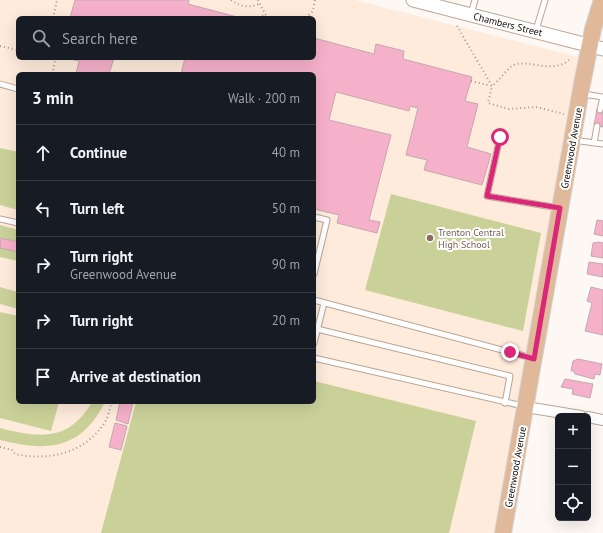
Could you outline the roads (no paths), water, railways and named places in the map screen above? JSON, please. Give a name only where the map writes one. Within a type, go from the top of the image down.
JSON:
[{"type":"main road","name":"Greenwood Avenue","points":[[503,533],[580,93],[597,47],[602,0]]},
{"type":"street","name":"Chambers Street","points":[[413,0],[597,47]]},
{"type":"street","points":[[526,406],[564,413]]},
{"type":"street","points":[[591,418],[603,420]]},
{"type":"lane","points":[[471,15],[475,0]]},
{"type":"lane","points":[[535,31],[545,0]]},
{"type":"lane","points":[[0,84],[16,88]]},
{"type":"lane","points":[[580,93],[603,97],[600,110]]},
{"type":"lane","points":[[594,143],[597,126]]},
{"type":"lane","points":[[500,137],[487,196],[560,208]]},
{"type":"lane","points":[[572,140],[603,144]]},
{"type":"lane","points":[[316,217],[327,220],[316,266]]},
{"type":"lane","points":[[0,218],[16,222]]},
{"type":"lane","points":[[316,301],[534,359]]},
{"type":"lane","points":[[316,334],[324,303]]},
{"type":"lane","points":[[317,329],[510,376],[505,403]]},
{"type":"lane","points":[[316,358],[505,403],[526,406]]},
{"type":"place","name":"Trenton Central High School","points":[[430,238]]}]
